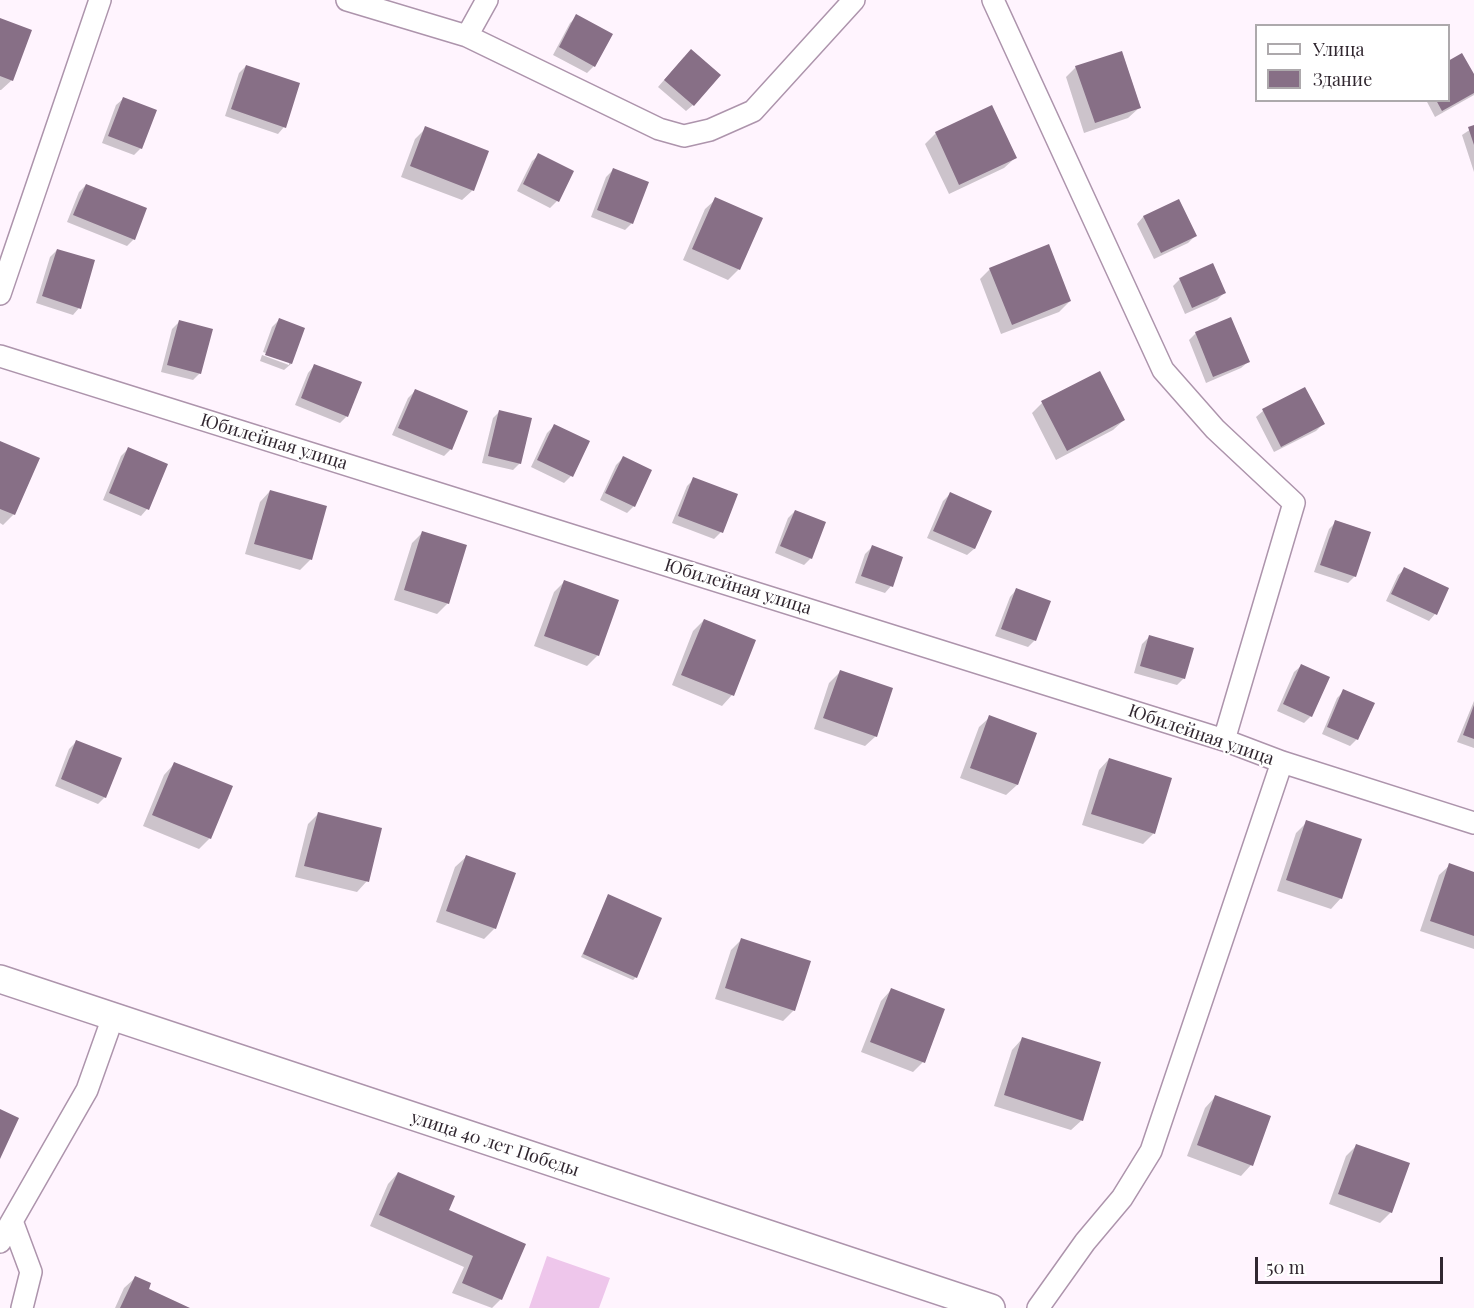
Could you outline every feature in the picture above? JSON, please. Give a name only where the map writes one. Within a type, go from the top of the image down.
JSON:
[{"type":"street","points":[[0,294],[100,0]]},
{"type":"street","points":[[347,0],[467,36],[659,129],[684,136],[710,130],[753,111],[854,0]]},
{"type":"street","points":[[467,36],[487,0]]},
{"type":"street","points":[[993,0],[1163,370],[1215,429],[1294,503],[1224,740]]},
{"type":"street","name":"Юбилейная улица","points":[[0,356],[1224,740],[1282,762],[1474,823]]},
{"type":"street","points":[[1038,1308],[1085,1242],[1122,1198],[1151,1151],[1282,762]]},
{"type":"street","name":"улица 40 лет Победы","points":[[0,979],[991,1308]]},
{"type":"street","points":[[0,1242],[87,1090],[113,1017]]},
{"type":"street","points":[[12,1221],[31,1272],[22,1308]]},
{"type":"shaded area","points":[[547,1256],[610,1278],[599,1308],[529,1308]]},
{"type":"building","points":[[576,14],[613,34],[595,67],[559,47]]},
{"type":"building","points":[[0,18],[32,30],[13,81],[0,76]]},
{"type":"building","points":[[691,49],[721,75],[694,106],[664,80]]},
{"type":"building","points":[[1122,51],[1141,108],[1095,123],[1075,66]]},
{"type":"building","points":[[1462,53],[1474,74],[1474,93],[1442,111],[1437,102],[1450,102],[1450,60]]},
{"type":"building","points":[[246,65],[300,83],[286,128],[231,109]]},
{"type":"building","points":[[123,97],[157,110],[142,149],[108,136]]},
{"type":"building","points":[[992,105],[1017,158],[959,185],[935,132]]},
{"type":"building","points":[[1474,125],[1474,145],[1468,127]]},
{"type":"building","points":[[425,126],[489,151],[474,191],[410,166]]},
{"type":"building","points":[[538,153],[574,171],[559,202],[523,184]]},
{"type":"building","points":[[613,168],[649,182],[633,224],[597,210]]},
{"type":"building","points":[[86,184],[147,208],[135,240],[73,215]]},
{"type":"building","points":[[715,197],[763,218],[740,270],[692,249]]},
{"type":"building","points":[[1179,199],[1197,236],[1161,253],[1143,216]]},
{"type":"building","points":[[1049,244],[1071,301],[1012,325],[989,268]]},
{"type":"building","points":[[57,249],[95,260],[81,309],[42,296]]},
{"type":"building","points":[[1213,263],[1226,293],[1192,308],[1179,278]]},
{"type":"building","points":[[1231,317],[1250,362],[1213,377],[1195,332]]},
{"type":"building","points":[[279,318],[305,328],[292,364],[265,355]]},
{"type":"building","points":[[179,320],[213,329],[201,374],[167,365]]},
{"type":"building","points":[[314,364],[362,382],[348,417],[301,398]]},
{"type":"building","points":[[1100,371],[1125,420],[1067,451],[1041,401]]},
{"type":"building","points":[[1305,387],[1325,424],[1281,447],[1262,409]]},
{"type":"building","points":[[415,389],[468,411],[452,450],[398,428]]},
{"type":"building","points":[[499,410],[532,418],[521,464],[488,456]]},
{"type":"building","points":[[554,424],[590,441],[573,477],[537,460]]},
{"type":"building","points":[[0,441],[40,458],[15,515],[0,509]]},
{"type":"building","points":[[128,447],[168,464],[149,510],[109,493]]},
{"type":"building","points":[[623,456],[652,470],[635,507],[605,493]]},
{"type":"building","points":[[693,477],[738,494],[723,533],[678,516]]},
{"type":"building","points":[[270,490],[327,506],[312,560],[254,544]]},
{"type":"building","points":[[950,492],[992,511],[975,549],[933,531]]},
{"type":"building","points":[[795,510],[826,522],[812,559],[780,546]]},
{"type":"building","points":[[1335,520],[1371,532],[1356,577],[1320,565]]},
{"type":"building","points":[[422,531],[467,545],[449,604],[404,590]]},
{"type":"building","points":[[872,545],[903,557],[893,587],[861,576]]},
{"type":"building","points":[[1404,567],[1449,588],[1437,615],[1391,594]]},
{"type":"building","points":[[564,580],[619,600],[599,656],[544,636]]},
{"type":"building","points":[[1016,588],[1051,601],[1036,641],[1001,629]]},
{"type":"building","points":[[704,619],[756,640],[734,696],[681,675]]},
{"type":"building","points":[[1149,635],[1194,648],[1185,679],[1140,666]]},
{"type":"building","points":[[1301,664],[1330,677],[1312,717],[1283,704]]},
{"type":"building","points":[[840,670],[893,688],[877,737],[823,718]]},
{"type":"building","points":[[1343,689],[1375,703],[1358,740],[1327,727]]},
{"type":"building","points":[[1474,705],[1474,739],[1463,735]]},
{"type":"building","points":[[989,715],[1037,733],[1018,785],[970,768]]},
{"type":"building","points":[[76,740],[122,758],[106,798],[61,779]]},
{"type":"building","points":[[1109,758],[1172,778],[1155,834],[1091,814]]},
{"type":"building","points":[[174,762],[233,786],[211,839],[152,815]]},
{"type":"building","points":[[318,812],[382,828],[369,882],[304,866]]},
{"type":"building","points":[[1306,820],[1362,839],[1342,899],[1286,880]]},
{"type":"building","points":[[466,855],[516,873],[496,929],[446,911]]},
{"type":"building","points":[[1449,863],[1474,872],[1474,936],[1430,921]]},
{"type":"building","points":[[608,894],[662,918],[637,978],[583,954]]},
{"type":"building","points":[[741,938],[811,961],[795,1011],[725,988]]},
{"type":"building","points":[[891,988],[945,1009],[925,1063],[870,1042]]},
{"type":"building","points":[[1022,1037],[1101,1062],[1083,1121],[1004,1095]]},
{"type":"building","points":[[1215,1095],[1271,1116],[1253,1166],[1197,1145]]},
{"type":"building","points":[[0,1109],[19,1118],[0,1159]]},
{"type":"building","points":[[1356,1144],[1410,1163],[1392,1213],[1338,1194]]},
{"type":"building","points":[[398,1172],[455,1196],[449,1210],[526,1244],[502,1300],[462,1283],[473,1256],[379,1215]]},
{"type":"building","points":[[135,1276],[151,1283],[149,1289],[190,1308],[120,1308]]}]
